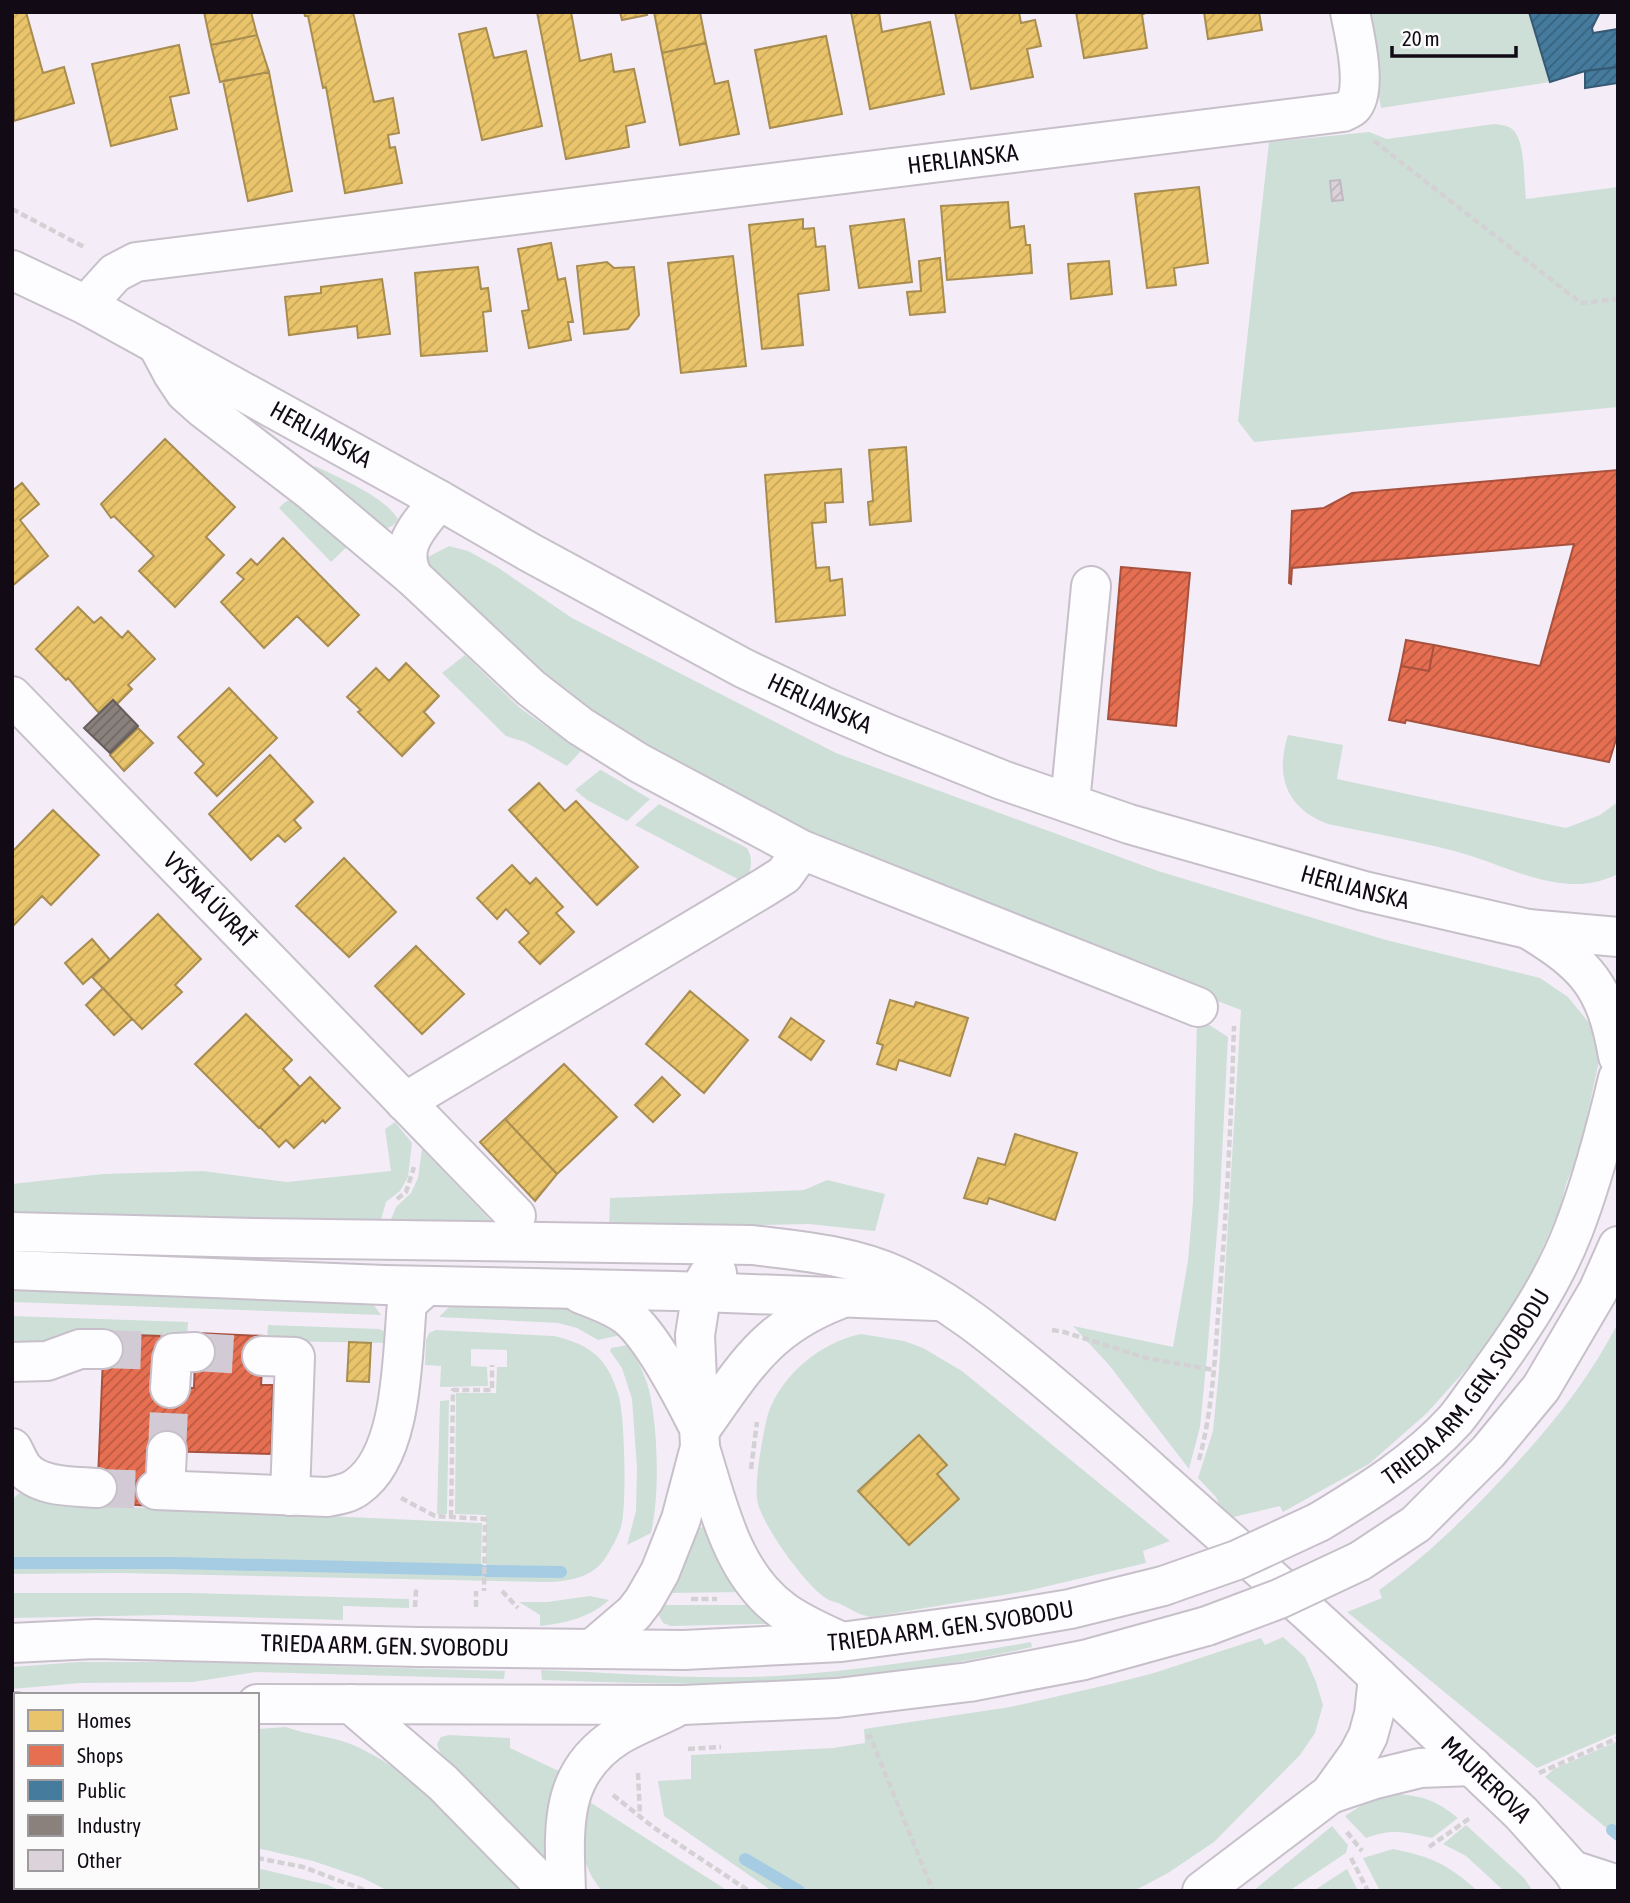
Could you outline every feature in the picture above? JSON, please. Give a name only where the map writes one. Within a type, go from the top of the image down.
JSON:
[{"type":"street","points":[[1350,12],[1357,46],[1360,121]]},
{"type":"street","name":"HERLIANSKA","points":[[86,305],[115,274],[136,262],[1343,112],[1360,121]]},
{"type":"street","name":"HERLIANSKA","points":[[12,270],[86,305],[528,552],[743,668],[890,735],[1002,780],[1129,824],[1364,891],[1528,929],[1618,937]]},
{"type":"street","points":[[157,344],[185,392],[413,576],[531,688],[580,726],[639,762],[802,850],[1198,1007]]},
{"type":"street","points":[[413,576],[407,565],[409,541],[439,500]]},
{"type":"street","points":[[1070,803],[1078,744],[1091,586]]},
{"type":"street","name":"VYŠNÁ ÚVRAŤ","points":[[12,696],[516,1216]]},
{"type":"street","points":[[405,1102],[784,875],[802,850]]},
{"type":"street","points":[[1528,929],[1562,951],[1584,970],[1597,986],[1606,1004],[1618,1056]]},
{"type":"street","name":"TRIEDA ARM. GEN. SVOBODU","points":[[12,1643],[95,1639],[684,1650],[841,1642],[1070,1609],[1163,1586],[1237,1560],[1319,1522],[1380,1485],[1455,1420],[1543,1295],[1573,1231],[1608,1121],[1618,1078]]},
{"type":"street","points":[[12,1231],[291,1239],[752,1245],[823,1254],[866,1264],[896,1275],[944,1301]]},
{"type":"street","points":[[12,1249],[127,1252],[152,1249],[192,1236]]},
{"type":"street","points":[[291,1239],[406,1292]]},
{"type":"street","points":[[608,1243],[689,1291]]},
{"type":"street","name":"TRIEDA ARM. GEN. SVOBODU","points":[[259,1704],[683,1705],[837,1698],[968,1682],[1084,1660],[1207,1626],[1279,1599],[1360,1560],[1416,1524],[1488,1452],[1541,1388],[1598,1291],[1618,1246]]},
{"type":"street","points":[[12,1270],[406,1292],[530,1287],[944,1301]]},
{"type":"street","points":[[689,1291],[703,1284],[707,1278],[722,1272],[849,1275],[893,1284],[944,1301]]},
{"type":"street","points":[[530,1287],[577,1293],[627,1316],[647,1338],[684,1398],[700,1439],[719,1509],[736,1553],[749,1577],[784,1612],[841,1642]]},
{"type":"street","points":[[592,1648],[634,1613],[656,1579],[674,1539],[700,1439],[695,1335],[688,1309],[689,1291]]},
{"type":"street","points":[[167,1451],[160,1490],[327,1497],[356,1488],[376,1468],[387,1443],[402,1376],[406,1292]]},
{"type":"street","points":[[700,1439],[752,1357],[765,1343],[814,1309],[844,1298]]},
{"type":"street","name":"MAUREROVA","points":[[944,1301],[1009,1350],[1108,1432],[1322,1623],[1521,1812],[1578,1880]]},
{"type":"street","points":[[12,1362],[47,1361],[80,1349],[103,1349]]},
{"type":"street","points":[[262,1356],[295,1357],[290,1496]]},
{"type":"street","points":[[12,1448],[23,1469],[36,1479],[97,1488]]},
{"type":"street","points":[[1202,1891],[1330,1794],[1368,1736],[1374,1714],[1378,1677]]},
{"type":"street","points":[[351,1704],[443,1783],[549,1891]]},
{"type":"street","points":[[566,1891],[564,1833],[570,1795],[583,1768],[590,1757],[620,1734],[683,1705]]},
{"type":"street","points":[[1330,1794],[1374,1779],[1420,1768],[1472,1766]]},
{"type":"street","points":[[1578,1880],[1618,1885]]},
{"type":"path","points":[[1360,121],[1581,303],[1618,299]]},
{"type":"path","points":[[1197,1466],[1207,1428],[1214,1370],[1228,1197],[1234,1023],[1198,1007]]},
{"type":"path","points":[[1009,1350],[1046,1329],[1064,1332],[1146,1358],[1214,1370]]},
{"type":"path","points":[[451,1517],[453,1390],[492,1390],[492,1365]]},
{"type":"path","points":[[440,1395],[453,1395]]},
{"type":"path","points":[[366,1480],[435,1516],[485,1519],[484,1591]]},
{"type":"path","points":[[476,1591],[476,1602]]},
{"type":"path","points":[[865,1737],[870,1736],[933,1891]]},
{"type":"path","points":[[638,1782],[639,1816]]},
{"type":"path","points":[[604,1788],[639,1816],[749,1891]]},
{"type":"path","points":[[1429,1847],[1464,1823]]},
{"type":"path","points":[[259,1858],[303,1867],[367,1891]]},
{"type":"path","points":[[1351,1858],[1368,1891]]},
{"type":"shaded area","points":[[1365,12],[1529,12],[1550,82],[1381,108]]},
{"type":"shaded area","points":[[1494,124],[1511,128],[1518,138],[1526,199],[1618,187],[1618,407],[1254,442],[1238,421],[1269,142],[1369,132],[1387,139]]},
{"type":"shaded area","points":[[315,466],[372,495],[398,519],[385,528],[369,523],[313,472]]},
{"type":"shaded area","points":[[294,499],[351,543],[331,562],[279,508]]},
{"type":"shaded area","points":[[449,546],[468,551],[497,567],[572,618],[836,753],[1158,871],[1386,940],[1540,978],[1568,997],[1590,1024],[1599,1061],[1585,1138],[1566,1184],[1560,1209],[1527,1283],[1487,1346],[1427,1413],[1369,1464],[1283,1512],[1280,1506],[1225,1519],[1216,1497],[1198,1478],[1213,1431],[1219,1371],[1241,1010],[976,909],[766,819],[547,692],[427,568],[428,557]]},
{"type":"shaded area","points":[[465,655],[520,708],[581,751],[567,766],[525,742],[506,736],[442,673]]},
{"type":"shaded area","points":[[1288,735],[1343,745],[1337,779],[1566,828],[1600,815],[1618,802],[1618,874],[1597,882],[1556,882],[1535,878],[1454,851],[1328,824],[1302,809],[1287,789],[1283,764]]},
{"type":"shaded area","points":[[600,770],[650,799],[627,821],[587,800],[575,790]]},
{"type":"shaded area","points":[[659,804],[747,848],[751,866],[745,883],[635,825]]},
{"type":"shaded area","points":[[1197,1017],[1228,1037],[1220,1195],[1207,1356],[1200,1427],[1189,1469],[1109,1365],[1073,1326],[1173,1347],[1188,1261],[1193,1201]]},
{"type":"shaded area","points":[[395,1122],[412,1143],[408,1177],[400,1191],[386,1202],[380,1223],[12,1216],[12,1184],[103,1174],[203,1171],[287,1182],[391,1171],[385,1129]]},
{"type":"shaded area","points":[[422,1149],[496,1226],[389,1224],[396,1207],[411,1193],[418,1178]]},
{"type":"shaded area","points":[[827,1180],[885,1194],[875,1231],[809,1224],[609,1228],[610,1198],[804,1190]]},
{"type":"shaded area","points":[[12,1283],[371,1301],[381,1315],[12,1302]]},
{"type":"shaded area","points":[[452,1304],[562,1304],[608,1324],[621,1335],[598,1340],[577,1328],[558,1323],[439,1317]]},
{"type":"shaded area","points":[[12,1316],[188,1322],[187,1337],[86,1333],[12,1354]]},
{"type":"shaded area","points":[[1618,1323],[1618,1733],[1537,1768],[1347,1612],[1382,1598],[1379,1590],[1441,1539],[1499,1482],[1564,1407],[1593,1367]]},
{"type":"shaded area","points":[[268,1325],[379,1329],[386,1332],[389,1343],[267,1341]]},
{"type":"shaded area","points":[[436,1330],[554,1336],[585,1347],[606,1367],[618,1393],[622,1420],[625,1481],[623,1516],[620,1531],[611,1548],[604,1560],[591,1572],[567,1580],[541,1582],[119,1573],[12,1574],[12,1500],[19,1493],[42,1502],[61,1504],[482,1523],[481,1566],[486,1566],[486,1515],[455,1514],[456,1393],[496,1393],[497,1367],[507,1367],[507,1350],[471,1349],[471,1366],[487,1367],[488,1386],[440,1387],[441,1366],[425,1365],[426,1340],[429,1333]]},
{"type":"shaded area","points":[[861,1334],[904,1341],[923,1348],[962,1371],[1170,1541],[1143,1551],[1146,1563],[1027,1591],[871,1617],[827,1599],[798,1570],[777,1542],[762,1515],[757,1495],[759,1459],[768,1414],[782,1386],[804,1362],[817,1353],[831,1344]]},
{"type":"shaded area","points":[[628,1345],[649,1390],[657,1481],[651,1533],[627,1545],[636,1511],[637,1468],[632,1399],[622,1368],[610,1351],[611,1348]]},
{"type":"shaded area","points":[[449,1400],[447,1514],[437,1514],[440,1401]]},
{"type":"shaded area","points":[[705,1526],[748,1592],[667,1593],[690,1532]]},
{"type":"shaded area","points":[[12,1593],[190,1593],[409,1599],[409,1608],[343,1606],[343,1620],[165,1615],[12,1618]]},
{"type":"shaded area","points":[[590,1596],[609,1600],[577,1619],[540,1626],[540,1615],[519,1602],[547,1602]]},
{"type":"shaded area","points":[[664,1605],[758,1605],[768,1621],[765,1624],[671,1626],[663,1623],[657,1612]]},
{"type":"shaded area","points":[[1283,1637],[1305,1657],[1316,1682],[1323,1705],[1315,1733],[1300,1755],[1214,1842],[1168,1873],[1134,1891],[772,1891],[664,1816],[658,1781],[691,1779],[691,1755],[833,1748],[865,1743],[864,1729],[1010,1707],[1154,1673],[1261,1638],[1265,1645]]},
{"type":"shaded area","points":[[1031,1642],[1032,1647],[923,1668],[777,1682],[691,1684],[542,1680],[541,1670],[688,1677],[776,1676],[872,1667]]},
{"type":"shaded area","points":[[79,1662],[195,1662],[505,1671],[504,1679],[256,1672],[193,1682],[80,1683],[12,1689],[12,1667]]},
{"type":"shaded area","points":[[286,1727],[353,1745],[378,1758],[402,1773],[445,1809],[522,1891],[388,1891],[363,1878],[313,1861],[259,1848],[259,1729]]},
{"type":"shaded area","points":[[449,1735],[510,1738],[510,1748],[563,1773],[551,1871],[440,1753],[437,1744],[441,1737]]},
{"type":"shaded area","points":[[1618,1741],[1618,1831],[1613,1828],[1610,1831],[1545,1777],[1554,1769]]},
{"type":"shaded area","points":[[1393,1794],[1428,1800],[1458,1818],[1432,1838],[1399,1832],[1366,1838],[1345,1816],[1368,1801]]},
{"type":"shaded area","points":[[585,1799],[728,1891],[602,1891],[584,1858],[582,1824]]},
{"type":"shaded area","points":[[1466,1825],[1524,1878],[1533,1891],[1504,1891],[1466,1856],[1443,1844]]},
{"type":"shaded area","points":[[1332,1826],[1348,1845],[1346,1853],[1289,1891],[1253,1891]]},
{"type":"shaded area","points":[[1393,1849],[1439,1863],[1478,1891],[1380,1891],[1363,1858]]},
{"type":"shaded area","points":[[259,1868],[328,1885],[341,1891],[40,1889],[259,1889]]},
{"type":"shaded area","points":[[1347,1869],[1358,1891],[1313,1891]]},
{"type":"building: Homes","points":[[12,12],[26,12],[43,73],[64,67],[74,103],[14,121]]},
{"type":"building: Homes","points":[[204,12],[251,12],[257,35],[211,45]]},
{"type":"building: Homes","points":[[304,12],[353,12],[374,102],[393,98],[399,133],[388,135],[390,148],[395,147],[402,183],[345,193],[326,87],[323,88],[308,16],[305,16]]},
{"type":"building: Homes","points":[[537,12],[571,12],[580,61],[611,54],[614,72],[634,69],[645,122],[626,126],[629,147],[566,159]]},
{"type":"building: Homes","points":[[620,12],[646,12],[647,15],[622,20]]},
{"type":"building: Homes","points":[[654,12],[700,12],[706,43],[662,53]]},
{"type":"building: Homes","points":[[851,12],[879,12],[882,32],[930,22],[944,94],[870,109]]},
{"type":"building: Homes","points":[[955,12],[1019,12],[1021,23],[1035,20],[1041,46],[1027,49],[1033,77],[971,89]]},
{"type":"building: Homes","points":[[1076,12],[1147,12],[1142,15],[1147,48],[1084,58]]},
{"type":"building: Homes","points":[[1204,12],[1259,12],[1262,30],[1208,39]]},
{"type":"building: Homes","points":[[486,28],[494,58],[526,51],[542,126],[482,140],[459,34]]},
{"type":"building: Homes","points":[[257,35],[269,72],[220,82],[211,45]]},
{"type":"building: Homes","points":[[826,36],[842,114],[770,128],[755,50]]},
{"type":"building: Homes","points":[[706,43],[715,84],[728,81],[739,134],[680,145],[662,53]]},
{"type":"building: Homes","points":[[179,45],[189,93],[170,97],[177,129],[111,146],[92,64]]},
{"type":"building: Homes","points":[[269,72],[292,191],[248,201],[223,81]]},
{"type":"building: Homes","points":[[1199,187],[1208,263],[1174,268],[1176,285],[1147,288],[1135,194]]},
{"type":"building: Homes","points":[[1008,202],[1010,228],[1024,226],[1026,245],[1030,245],[1032,273],[947,280],[941,206]]},
{"type":"building: Homes","points":[[803,219],[803,229],[814,228],[816,247],[825,246],[829,290],[798,294],[803,345],[762,349],[749,225]]},
{"type":"building: Homes","points":[[904,219],[912,282],[859,288],[850,226]]},
{"type":"building: Homes","points":[[551,243],[558,280],[565,278],[573,322],[568,322],[571,340],[529,348],[522,311],[529,310],[518,249]]},
{"type":"building: Homes","points":[[733,256],[746,366],[681,373],[668,263]]},
{"type":"building: Homes","points":[[940,258],[945,312],[910,315],[907,292],[921,291],[919,261]]},
{"type":"building: Homes","points":[[1109,261],[1112,294],[1071,299],[1068,264]]},
{"type":"building: Homes","points":[[607,262],[614,268],[634,267],[639,315],[628,329],[584,334],[577,266]]},
{"type":"building: Homes","points":[[478,267],[481,289],[488,288],[491,311],[483,312],[487,351],[421,356],[415,273]]},
{"type":"building: Homes","points":[[382,279],[390,334],[358,338],[357,326],[289,335],[285,297],[321,293],[321,287]]},
{"type":"building: Homes","points":[[165,439],[235,507],[206,537],[224,555],[175,607],[139,571],[154,556],[114,516],[111,518],[101,504]]},
{"type":"building: Homes","points":[[906,447],[911,521],[870,525],[868,502],[873,501],[869,450]]},
{"type":"building: Homes","points":[[841,469],[843,502],[825,503],[826,522],[812,523],[816,568],[829,567],[830,581],[842,579],[845,615],[776,622],[765,475]]},
{"type":"building: Homes","points":[[22,483],[39,504],[20,520],[48,556],[12,586],[12,491]]},
{"type":"building: Homes","points":[[283,538],[359,615],[328,646],[297,616],[264,648],[221,602],[244,579],[237,573],[251,559],[257,565]]},
{"type":"building: Homes","points":[[78,607],[94,623],[101,617],[122,638],[128,631],[155,659],[128,685],[132,689],[117,704],[113,700],[99,713],[68,678],[66,680],[36,649]]},
{"type":"building: Homes","points":[[406,663],[439,696],[424,712],[434,723],[402,756],[358,712],[361,710],[347,697],[376,668],[389,681]]},
{"type":"building: Homes","points":[[229,688],[277,738],[217,796],[195,773],[204,764],[178,737]]},
{"type":"building: Homes","points":[[138,728],[153,743],[124,771],[110,755]]},
{"type":"building: Homes","points":[[270,755],[313,802],[294,820],[301,828],[285,842],[278,835],[251,860],[209,814]]},
{"type":"building: Homes","points":[[539,783],[565,811],[576,801],[638,867],[597,905],[509,810]]},
{"type":"building: Homes","points":[[53,810],[99,855],[51,905],[42,896],[12,927],[12,852]]},
{"type":"building: Homes","points":[[344,858],[396,912],[349,957],[296,906]]},
{"type":"building: Homes","points":[[512,865],[530,884],[536,878],[563,907],[556,913],[574,932],[540,964],[519,942],[529,933],[506,909],[497,919],[477,898]]},
{"type":"building: Homes","points":[[158,914],[201,959],[175,985],[182,992],[142,1029],[92,977]]},
{"type":"building: Homes","points":[[92,939],[110,960],[83,984],[65,963]]},
{"type":"building: Homes","points":[[416,946],[464,994],[422,1034],[375,986]]},
{"type":"building: Homes","points":[[103,988],[132,1019],[114,1035],[86,1005]]},
{"type":"building: Homes","points":[[690,991],[748,1040],[704,1093],[646,1044]]},
{"type":"building: Homes","points":[[890,1000],[914,1007],[916,1002],[968,1018],[950,1076],[899,1060],[896,1070],[877,1064],[883,1045],[877,1043]]},
{"type":"building: Homes","points":[[246,1014],[292,1060],[283,1069],[300,1087],[259,1128],[195,1064]]},
{"type":"building: Homes","points":[[791,1018],[824,1041],[811,1060],[779,1037]]},
{"type":"building: Homes","points":[[564,1064],[617,1117],[557,1174],[505,1119]]},
{"type":"building: Homes","points":[[310,1077],[340,1108],[294,1148],[286,1140],[279,1147],[260,1127]]},
{"type":"building: Homes","points":[[662,1077],[680,1095],[653,1122],[635,1105]]},
{"type":"building: Homes","points":[[505,1119],[557,1174],[535,1201],[480,1142]]},
{"type":"building: Homes","points":[[1015,1134],[1077,1153],[1055,1220],[989,1198],[987,1204],[964,1198],[978,1158],[1005,1165]]},
{"type":"building: Homes","points":[[349,1342],[371,1343],[369,1382],[347,1381]]},
{"type":"building: Homes","points":[[919,1435],[947,1465],[937,1474],[959,1499],[909,1545],[858,1491]]},
{"type":"building: Shops","points":[[1618,470],[1618,733],[1609,762],[1406,720],[1405,723],[1389,720],[1401,666],[1429,671],[1434,645],[1540,666],[1574,544],[1292,568],[1291,584],[1289,583],[1292,511],[1324,508],[1352,493]]},
{"type":"building: Shops","points":[[1121,567],[1190,573],[1176,726],[1108,719]]},
{"type":"building: Shops","points":[[1406,640],[1434,645],[1429,671],[1401,666]]},
{"type":"building: Shops","points":[[196,1333],[264,1336],[261,1385],[273,1385],[271,1454],[158,1451],[155,1506],[97,1503],[104,1334],[162,1336],[160,1387],[194,1388]]},
{"type":"building: Public","points":[[1529,12],[1600,12],[1592,28],[1593,33],[1618,29],[1618,67],[1585,71],[1550,82]]},
{"type":"building: Public","points":[[1618,67],[1618,83],[1585,88],[1585,71]]},
{"type":"building: Industry","points":[[113,700],[138,726],[110,753],[84,728]]},
{"type":"building: Other","points":[[1340,180],[1343,200],[1332,201],[1330,181]]},
{"type":"waterway","points":[[12,1563],[173,1563],[480,1570]]},
{"type":"waterway","points":[[487,1571],[561,1572]]},
{"type":"waterway","points":[[1612,1830],[1618,1835]]},
{"type":"waterway","points":[[745,1859],[799,1891]]},
{"type":"tunnel","points":[[103,1349],[162,1351]]},
{"type":"tunnel","points":[[195,1352],[262,1356]]},
{"type":"tunnel","points":[[167,1451],[170,1388]]},
{"type":"tunnel","points":[[97,1488],[156,1490]]}]
